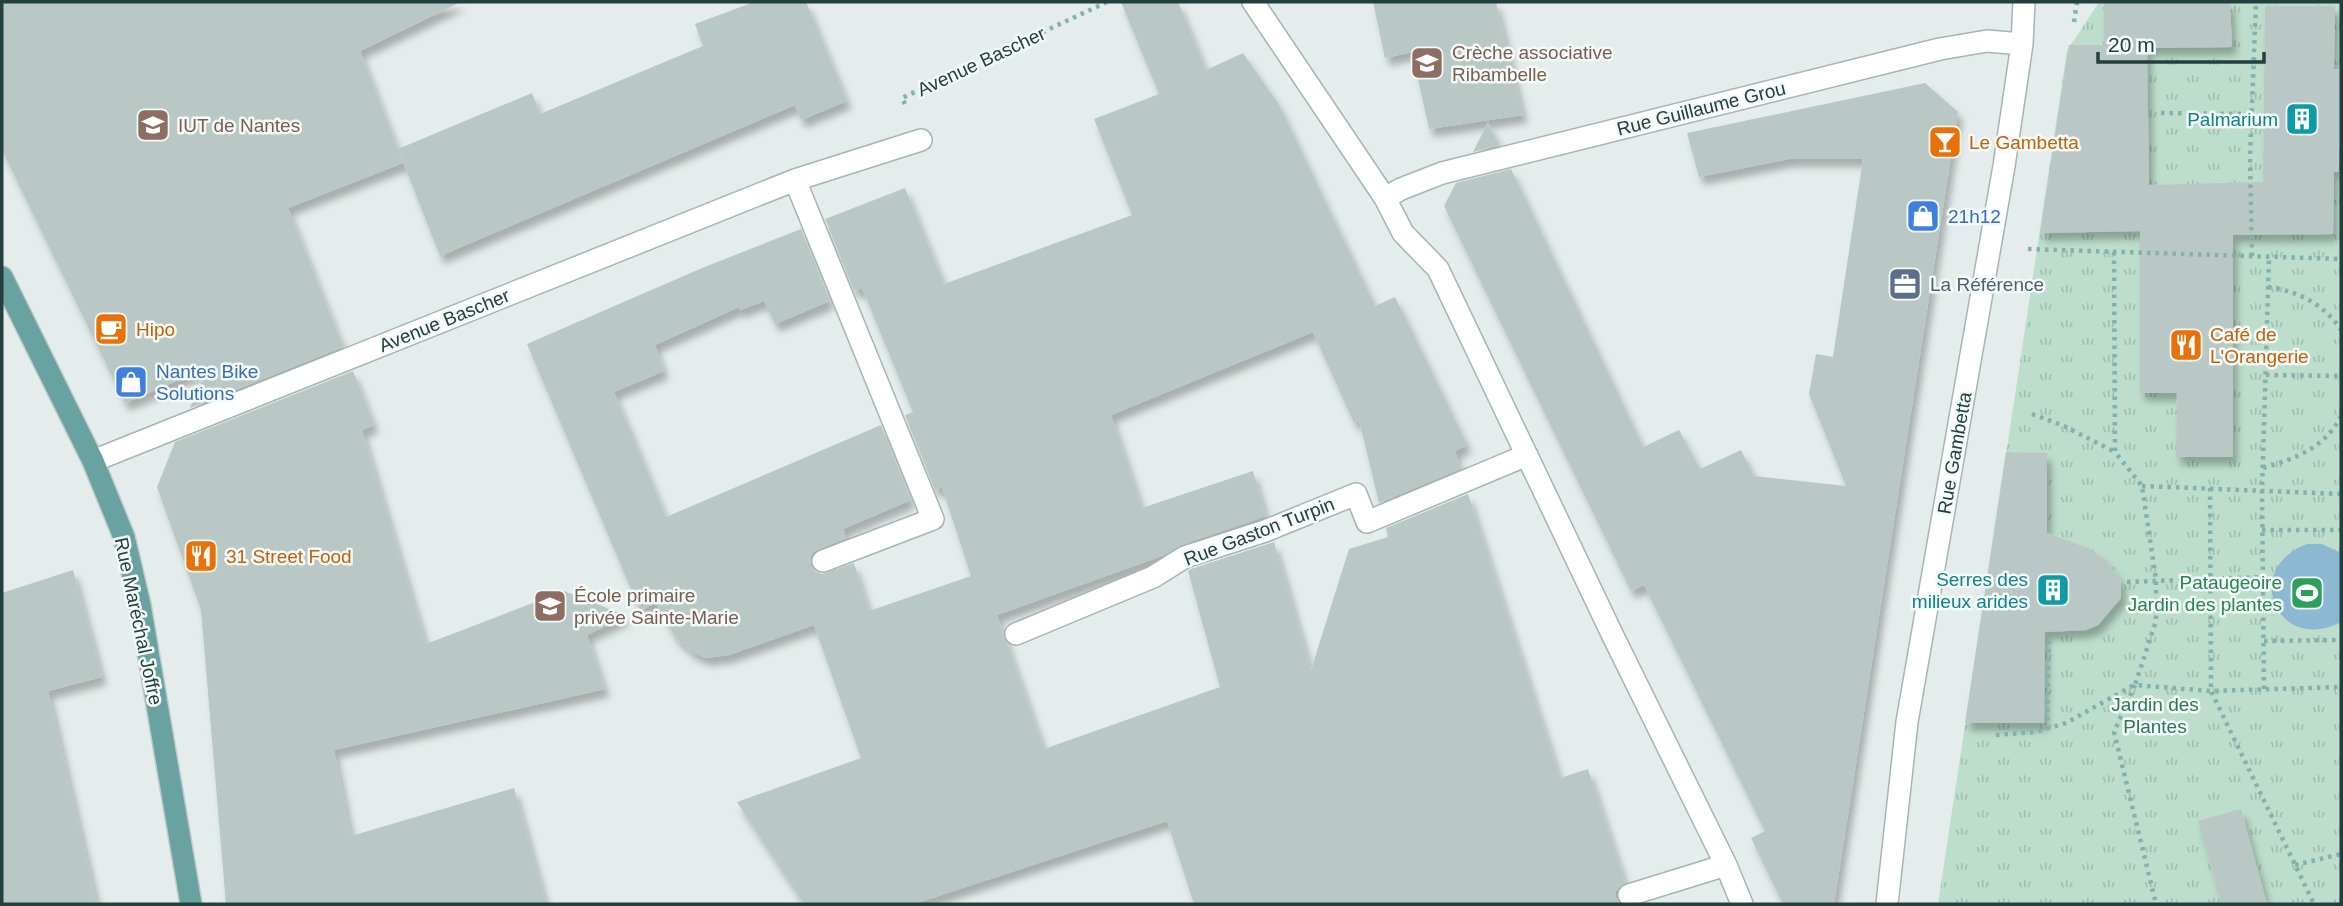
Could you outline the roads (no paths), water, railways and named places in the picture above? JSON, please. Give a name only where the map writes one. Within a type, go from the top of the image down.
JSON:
[{"type":"main road","name":"Rue Maréchal Joffre","points":[[2,277],[93,461],[124,537],[140,605],[191,904]]},
{"type":"street","points":[[1253,2],[1385,198],[1403,233],[1438,269],[1726,865],[1742,904]]},
{"type":"street","name":"Rue Gambetta","points":[[1887,904],[1907,722],[2004,166],[2022,44],[2024,2]]},
{"type":"street","name":"Rue Guillaume Grou","points":[[1385,198],[1401,188],[1442,173],[1940,49],[1987,41],[2022,44]]},
{"type":"street","name":"Avenue Bascher","points":[[93,461],[795,180],[921,140]]},
{"type":"street","points":[[795,180],[933,519],[824,561]]},
{"type":"street","name":"Rue Gaston Turpin","points":[[1016,634],[1153,577],[1185,557],[1265,531],[1356,494],[1367,522],[1527,455]]},
{"type":"street","points":[[1629,895],[1726,865]]},
{"type":"water","name":"Pataugeoire Jardin des plantes","points":[[2307,544],[2322,544],[2341,553],[2341,622],[2319,629],[2300,627],[2285,618],[2275,605],[2272,588],[2275,571],[2287,556]]},
{"type":"place","name":"Crèche associative Ribambelle","points":[[1427,63]]},
{"type":"place","name":"Palmarium","points":[[2302,119]]},
{"type":"place","name":"IUT de Nantes","points":[[153,125]]},
{"type":"place","name":"Le Gambetta","points":[[1945,142]]},
{"type":"place","name":"21h12","points":[[1923,216]]},
{"type":"place","name":"La Référence","points":[[1905,284]]},
{"type":"place","name":"Hipo","points":[[111,329]]},
{"type":"place","name":"Café de L'Orangerie","points":[[2186,345]]},
{"type":"place","name":"Nantes Bike Solutions","points":[[131,382]]},
{"type":"place","name":"31 Street Food","points":[[201,556]]},
{"type":"place","name":"Serres des milieux arides","points":[[2053,590]]},
{"type":"place","name":"Pataugeoire Jardin des plantes","points":[[2307,593]]},
{"type":"place","name":"École primaire privée Sainte-Marie","points":[[550,606]]},
{"type":"park label","name":"Jardin des Plantes","points":[[2155,715]]}]
